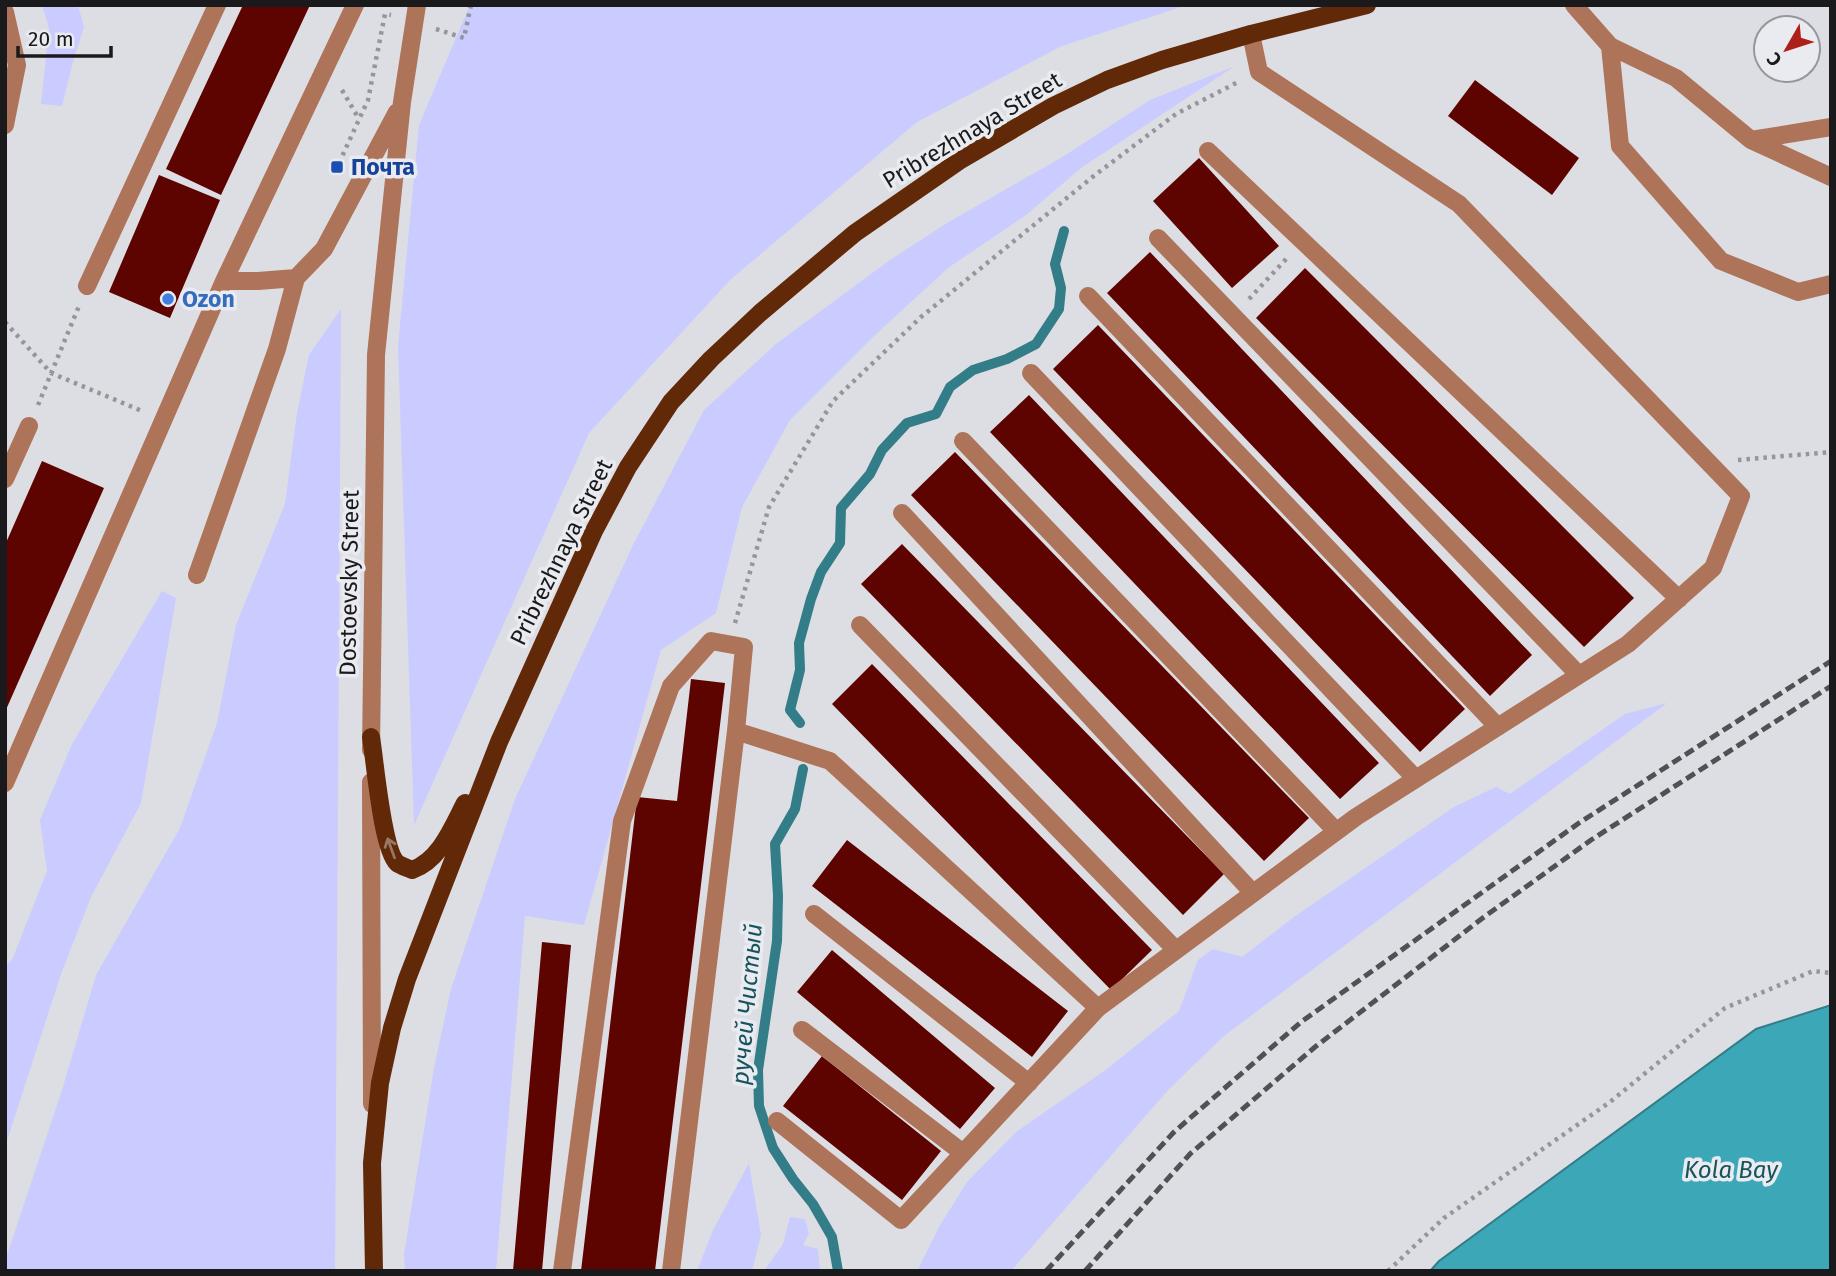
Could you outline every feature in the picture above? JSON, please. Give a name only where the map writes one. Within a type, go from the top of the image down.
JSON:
[{"type":"main road","name":"Pribrezhnaya Street","points":[[374,1271],[372,1163],[380,1083],[392,1028],[407,979],[499,742],[594,531],[628,467],[671,402],[721,349],[760,313],[855,233],[971,154],[1053,106],[1107,80],[1162,60],[1367,5]]},
{"type":"main road","points":[[371,737],[391,854],[398,863],[412,870],[427,864],[445,840],[499,742]]},
{"type":"street","points":[[87,286],[217,5]]},
{"type":"street","points":[[5,783],[224,281],[355,5]]},
{"type":"street","name":"Dostoevsky Street","points":[[372,1163],[371,737],[376,355],[402,102],[417,5]]},
{"type":"street","points":[[1574,5],[1610,46],[1676,78],[1751,140],[1831,177]]},
{"type":"street","points":[[5,12],[17,65],[5,125]]},
{"type":"street","points":[[777,1121],[901,1220],[1098,1008],[1336,831],[1628,644],[1713,568],[1741,496],[1459,204],[1259,72],[1251,34]]},
{"type":"street","points":[[1610,46],[1620,146],[1721,261],[1798,292],[1831,285]]},
{"type":"street","points":[[197,575],[276,349],[296,278],[324,249],[402,102]]},
{"type":"street","points":[[1751,140],[1831,127]]},
{"type":"street","points":[[1208,151],[1679,599]]},
{"type":"street","points":[[1158,238],[1579,675]]},
{"type":"street","points":[[224,281],[296,278]]},
{"type":"street","points":[[1088,296],[1497,727]]},
{"type":"street","points":[[1031,373],[1416,779]]},
{"type":"street","points":[[5,479],[29,426]]},
{"type":"street","points":[[963,441],[1336,831]]},
{"type":"street","points":[[902,513],[1253,893]]},
{"type":"street","points":[[860,625],[1176,950]]},
{"type":"street","points":[[562,1271],[622,821],[671,686],[711,641],[744,647],[671,1271]]},
{"type":"street","points":[[736,731],[830,761],[1098,1008]]},
{"type":"street","points":[[814,914],[1029,1083]]},
{"type":"street","points":[[802,1030],[963,1153]]},
{"type":"path","points":[[729,644],[769,507],[833,401],[921,317],[1095,175],[1176,114],[1259,72]]},
{"type":"path","points":[[1233,316],[1303,241]]},
{"type":"path","points":[[29,426],[87,286]]},
{"type":"path","points":[[5,322],[51,373],[163,420]]},
{"type":"path","points":[[1709,463],[1831,452]]},
{"type":"path","points":[[1388,1271],[1444,1218],[1610,1102],[1725,1008],[1813,971],[1831,973]]},
{"type":"shaded area","points":[[42,5],[78,5],[84,27],[62,106],[41,104],[49,28]]},
{"type":"shaded area","points":[[470,5],[1187,5],[1062,46],[917,122],[730,280],[589,433],[414,825],[398,346],[419,125]]},
{"type":"shaded area","points":[[1235,66],[1081,168],[1026,215],[948,268],[874,336],[790,420],[742,507],[716,613],[661,650],[584,925],[525,916],[496,1271],[405,1271],[404,1254],[434,1068],[451,989],[515,799],[633,545],[704,410],[776,344],[890,260],[947,223],[1064,156],[1150,100]]},
{"type":"shaded area","points":[[341,309],[335,1271],[5,1271],[5,1261],[62,1090],[96,975],[180,828],[217,723],[236,625],[285,504],[297,413],[309,355]]},
{"type":"shaded area","points":[[162,591],[176,598],[141,803],[91,897],[61,974],[5,1147],[5,966],[12,960],[47,871],[40,820],[72,744]]},
{"type":"shaded area","points":[[1667,703],[1224,1036],[1169,1089],[1011,1271],[917,1271],[939,1227],[967,1182],[1016,1132],[1107,1069],[1179,1011],[1198,960],[1213,949],[1242,957],[1294,917],[1454,807],[1496,787],[1510,794],[1625,714]]},
{"type":"shaded area","points":[[749,1163],[761,1235],[752,1271],[697,1271],[713,1230]]},
{"type":"shaded area","points":[[790,1217],[805,1219],[809,1233],[803,1245],[818,1249],[820,1271],[764,1271],[783,1244]]},
{"type":"water","name":"Kola Bay","points":[[1831,1005],[1831,1271],[1430,1271],[1439,1261],[1756,1029]]},
{"type":"building","points":[[243,5],[310,5],[221,195],[166,169]]},
{"type":"building","points":[[1475,80],[1579,158],[1552,195],[1448,116]]},
{"type":"building","points":[[1199,158],[1279,246],[1232,288],[1153,201]]},
{"type":"building","points":[[159,175],[220,200],[170,318],[109,292]]},
{"type":"building","points":[[1150,252],[1532,655],[1490,696],[1107,293]]},
{"type":"building","points":[[1305,268],[1634,598],[1584,647],[1256,318]]},
{"type":"building","points":[[1098,325],[1465,709],[1420,752],[1053,369]]},
{"type":"building","points":[[1029,395],[1379,763],[1340,799],[990,432]]},
{"type":"building","points":[[955,452],[1309,818],[1264,861],[911,495]]},
{"type":"building","points":[[42,461],[104,488],[5,712],[5,545]]},
{"type":"building","points":[[902,544],[1224,874],[1183,915],[861,584]]},
{"type":"building","points":[[872,664],[1152,950],[1111,990],[832,704]]},
{"type":"building","points":[[691,679],[725,683],[655,1271],[581,1271],[637,797],[677,801]]},
{"type":"building","points":[[847,840],[1068,1011],[1032,1057],[812,886]]},
{"type":"building","points":[[542,942],[571,945],[542,1271],[513,1271]]},
{"type":"building","points":[[832,950],[995,1088],[960,1129],[797,992]]},
{"type":"building","points":[[822,1056],[941,1151],[902,1200],[783,1106]]},
{"type":"waterway","name":"ручей Чистый","points":[[800,723],[790,710],[800,670],[799,643],[821,572],[840,543],[841,508],[870,474],[882,450],[907,423],[936,414],[950,387],[973,370],[1007,359],[1036,344],[1059,309],[1061,288],[1055,264],[1064,231]]},
{"type":"waterway","name":"ручей Чистый","points":[[803,769],[795,809],[775,844],[777,941],[758,1070],[759,1106],[773,1148],[813,1204],[832,1237],[838,1271]]},
{"type":"railway","points":[[1046,1271],[1174,1132],[1301,1022],[1579,823],[1831,661]]},
{"type":"railway","points":[[1085,1271],[1190,1154],[1315,1047],[1484,917],[1591,840],[1831,686]]},
{"type":"place","name":"Почта","points":[[337,167]]},
{"type":"place","name":"Ozon","points":[[168,299]]}]
